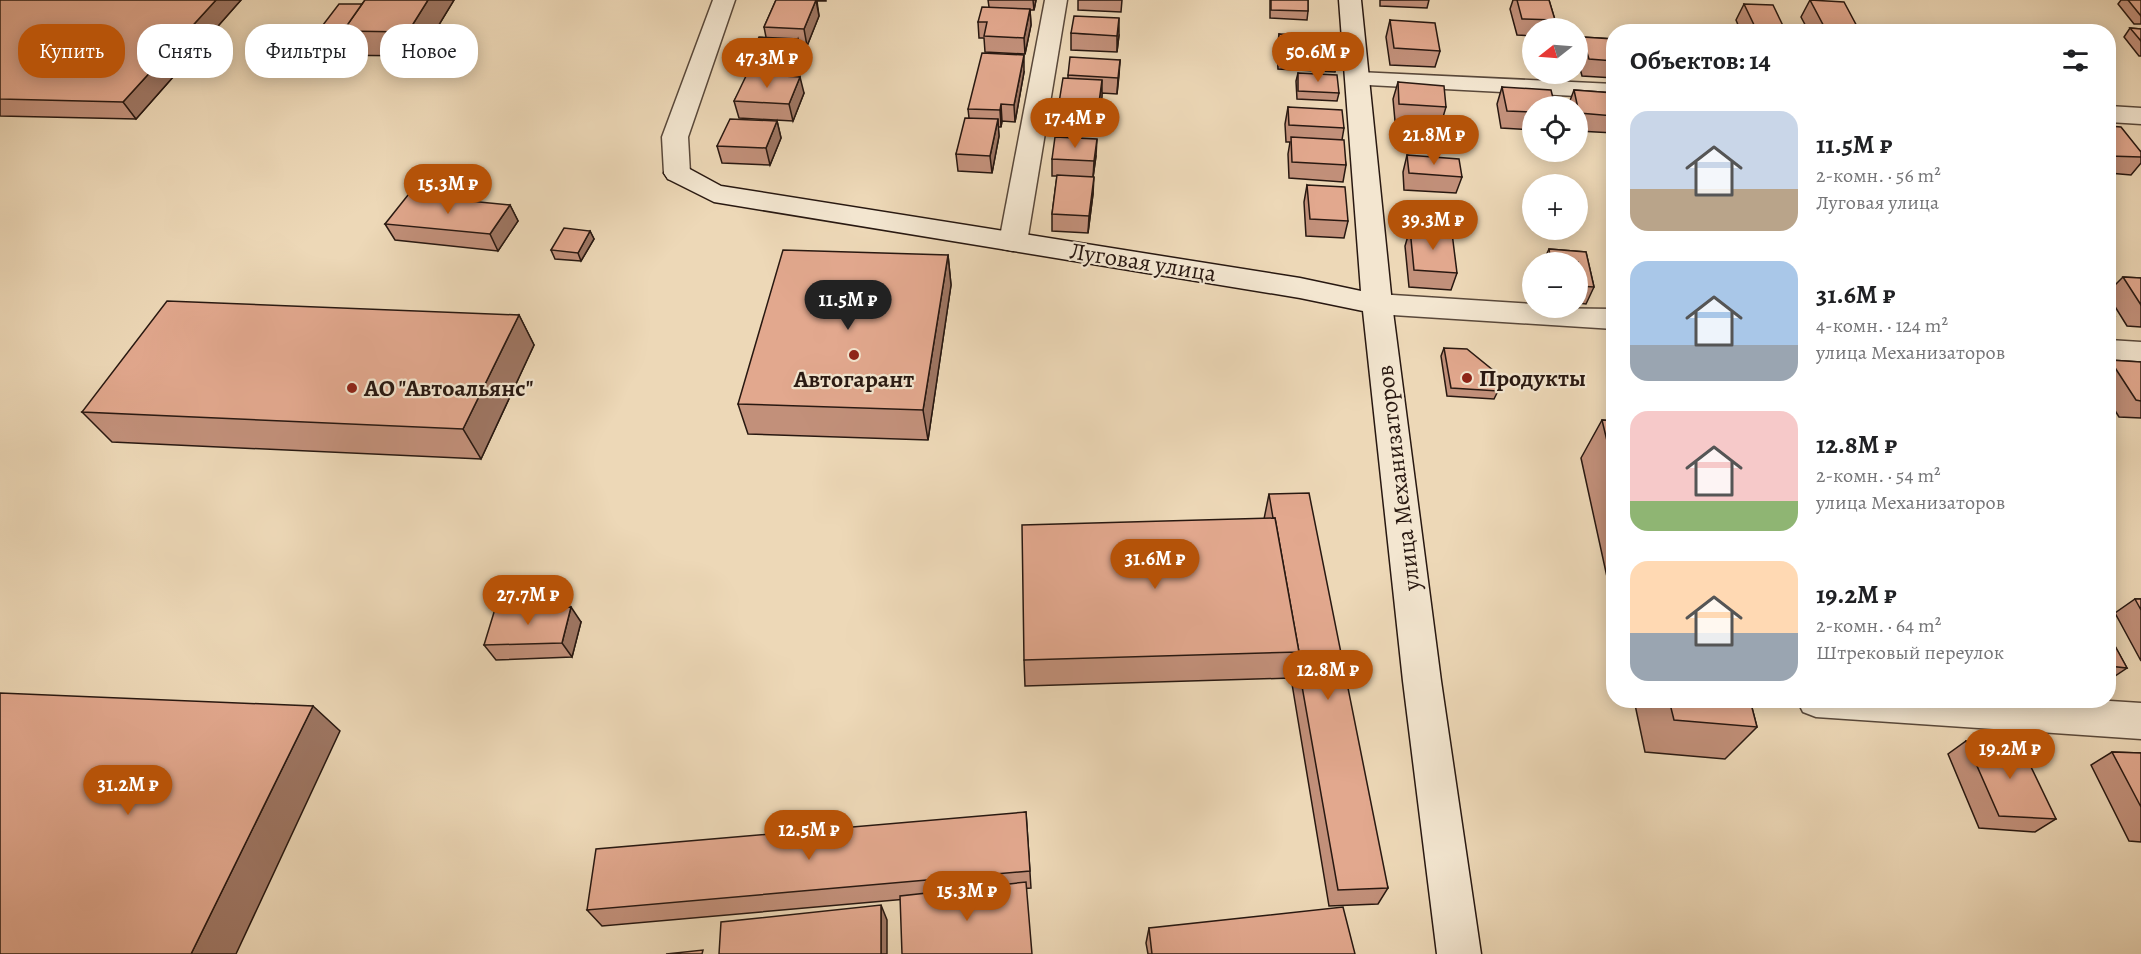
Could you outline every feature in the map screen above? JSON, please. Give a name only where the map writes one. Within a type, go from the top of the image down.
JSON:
[{"type":"street","name":"Луговая улица","points":[[724,0],[675,137],[677,173],[714,193],[1300,288],[1377,304],[1606,318]]},
{"type":"street","points":[[1013,242],[1056,0]]},
{"type":"street","name":"улица Механизаторов","points":[[1350,0],[1359,78],[1377,304],[1422,681],[1459,954]]},
{"type":"street","points":[[1359,78],[1606,91]]},
{"type":"street","points":[[2116,114],[2141,116]]},
{"type":"street","points":[[2116,351],[2141,353]]},
{"type":"street","points":[[1934,708],[2141,722]]},
{"type":"building","points":[[0,0],[216,0],[194,24],[137,24],[137,78],[145,78],[123,102],[0,99]]},
{"type":"building","points":[[365,0],[428,0],[413,24],[380,24],[380,32],[368,31],[368,24],[348,24]]},
{"type":"building","points":[[776,0],[816,0],[804,29],[764,27]]},
{"type":"building","points":[[1271,0],[1308,0],[1308,11],[1271,10]]},
{"type":"building","points":[[1517,0],[1549,0],[1554,18],[1522,19]]},
{"type":"building","points":[[1810,0],[1844,2],[1856,24],[1823,24]]},
{"type":"building","points":[[2128,0],[2141,0],[2141,16]]},
{"type":"building","points":[[339,4],[362,4],[348,24],[324,24]]},
{"type":"building","points":[[1744,4],[1773,5],[1782,24],[1754,24]]},
{"type":"building","points":[[982,7],[1030,9],[1024,38],[984,36],[987,22],[978,22]]},
{"type":"building","points":[[1074,16],[1119,18],[1117,36],[1071,33]]},
{"type":"building","points":[[1390,20],[1435,23],[1440,51],[1394,48]]},
{"type":"building","points":[[2130,28],[2141,29],[2141,41]]},
{"type":"building","points":[[1279,34],[1337,36],[1339,55],[1280,52]]},
{"type":"building","points":[[759,37],[798,39],[788,64],[747,62]]},
{"type":"building","points":[[1588,37],[1606,38],[1606,60],[1589,59]]},
{"type":"building","points":[[982,53],[1024,55],[1014,105],[1001,104],[1000,110],[968,109]]},
{"type":"building","points":[[1070,57],[1120,60],[1118,78],[1068,75]]},
{"type":"building","points":[[1298,73],[1337,75],[1339,93],[1298,91]]},
{"type":"building","points":[[747,74],[800,77],[789,104],[734,101]]},
{"type":"building","points":[[1063,78],[1102,80],[1097,117],[1057,115]]},
{"type":"building","points":[[1398,82],[1444,86],[1446,107],[1399,104]]},
{"type":"building","points":[[1502,87],[1551,90],[1552,96],[1522,96],[1522,112],[1507,111]]},
{"type":"building","points":[[1574,90],[1606,92],[1606,115],[1588,114],[1588,96],[1575,96]]},
{"type":"building","points":[[1288,107],[1342,110],[1344,128],[1289,125]]},
{"type":"building","points":[[965,118],[998,119],[990,156],[956,154]]},
{"type":"building","points":[[730,119],[777,121],[766,148],[717,146]]},
{"type":"building","points":[[2116,127],[2121,127],[2141,152],[2141,157],[2116,156]]},
{"type":"building","points":[[1055,137],[1097,139],[1094,161],[1052,159]]},
{"type":"building","points":[[1291,137],[1344,140],[1346,165],[1292,162]]},
{"type":"building","points":[[1407,155],[1459,159],[1462,177],[1409,173]]},
{"type":"building","points":[[1057,175],[1094,177],[1089,216],[1052,214]]},
{"type":"building","points":[[1307,185],[1345,187],[1348,221],[1310,219]]},
{"type":"building","points":[[408,195],[510,205],[490,234],[385,224]]},
{"type":"building","points":[[564,228],[590,231],[578,253],[551,250]]},
{"type":"building","points":[[1410,229],[1452,233],[1457,273],[1414,270]]},
{"type":"building","points":[[1549,249],[1586,252],[1549,252]]},
{"type":"building","points":[[783,250],[948,255],[923,410],[738,404]]},
{"type":"building","points":[[1588,261],[1594,287],[1588,287]]},
{"type":"building","points":[[2123,277],[2141,278],[2141,305]]},
{"type":"building","points":[[167,301],[519,315],[463,429],[82,412]]},
{"type":"building","name":"Продукты","points":[[1444,348],[1467,349],[1494,371],[1498,391],[1451,388]]},
{"type":"building","points":[[2116,360],[2141,362],[2141,401],[2136,400],[2116,369]]},
{"type":"building","points":[[1602,420],[1606,420],[1606,437]]},
{"type":"building","points":[[1309,493],[1388,888],[1338,890],[1297,658],[1299,652],[1269,494]]},
{"type":"building","points":[[1275,518],[1299,652],[1024,660],[1022,525]]},
{"type":"building","points":[[2135,599],[2141,599],[2141,610]]},
{"type":"building","points":[[571,607],[562,643],[484,645],[495,609]]},
{"type":"building","points":[[2116,648],[2127,668],[2116,667]]},
{"type":"building","points":[[0,693],[313,706],[191,954],[0,954]]},
{"type":"building","points":[[1671,708],[1752,708],[1757,727],[1674,720]]},
{"type":"building","points":[[1966,741],[2020,744],[2056,819],[1999,816]]},
{"type":"building","points":[[2112,752],[2141,753],[2141,807]]},
{"type":"building","points":[[1026,812],[1030,871],[587,910],[596,849]]},
{"type":"building","points":[[1026,882],[1032,954],[902,954],[900,896]]},
{"type":"building","points":[[881,905],[881,954],[719,954],[721,922]]},
{"type":"building","points":[[1343,907],[1355,954],[1152,954],[1149,928]]},
{"type":"building","points":[[703,950],[702,954],[666,954]]},
{"type":"place","name":"Автогарант","points":[[854,355]]},
{"type":"place","name":"Продукты","points":[[1467,378]]},
{"type":"place","name":"АО \"Автоальянс\"","points":[[352,388]]}]
